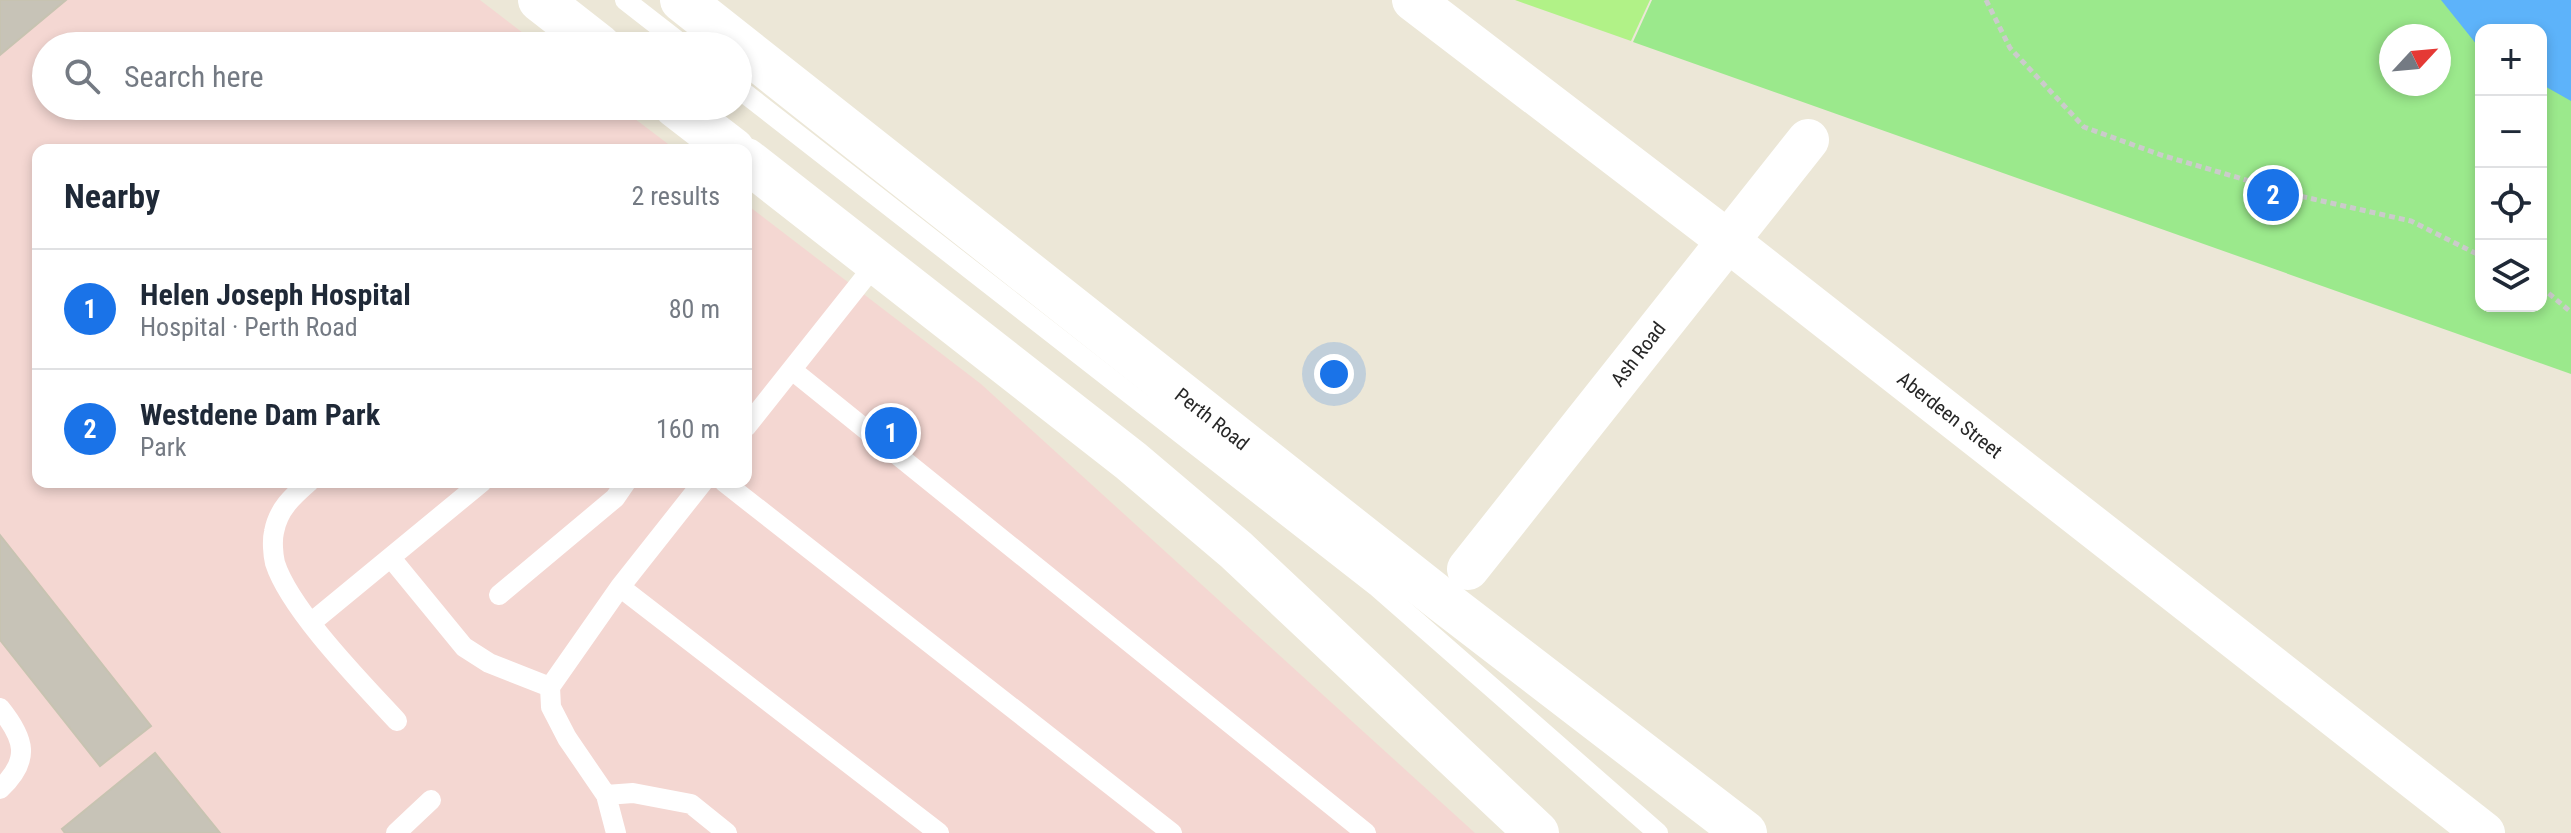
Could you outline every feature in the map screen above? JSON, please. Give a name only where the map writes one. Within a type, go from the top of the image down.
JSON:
[{"type":"main road","points":[[540,0],[581,32]]},
{"type":"main road","name":"Perth Road","points":[[682,0],[723,32]]},
{"type":"main road","name":"Perth Road","points":[[752,55],[1731,829]]},
{"type":"main road","points":[[694,120],[725,144]]},
{"type":"main road","points":[[752,165],[1131,461],[1236,550],[1537,833]]},
{"type":"street","name":"Aberdeen Street","points":[[1413,0],[1728,241],[2484,833]]},
{"type":"street","name":"Ash Road","points":[[1468,569],[1808,140]]},
{"type":"lane","points":[[625,0],[666,32]]},
{"type":"lane","points":[[752,99],[1376,586],[1658,833]]},
{"type":"lane","points":[[752,420],[877,262]]},
{"type":"lane","points":[[792,370],[1366,833]]},
{"type":"lane","points":[[302,488],[285,503],[274,532],[274,561],[290,593],[312,622],[344,663],[397,721]]},
{"type":"lane","points":[[312,622],[475,488]]},
{"type":"lane","points":[[499,595],[615,498],[622,488]]},
{"type":"lane","points":[[616,833],[606,795],[567,738],[551,707],[550,687],[620,587],[698,488]]},
{"type":"lane","points":[[732,488],[1172,833]]},
{"type":"lane","points":[[391,558],[464,647],[489,663],[550,687]]},
{"type":"lane","points":[[620,587],[939,833]]},
{"type":"lane","points":[[0,708],[13,725],[22,752],[12,778],[0,789]]},
{"type":"lane","points":[[606,795],[633,793],[691,804],[727,833]]},
{"type":"lane","points":[[396,833],[431,800]]},
{"type":"path","points":[[1986,0],[2010,48],[2084,127],[2161,155],[2304,197],[2411,221],[2475,253]]},
{"type":"path","points":[[2547,292],[2571,312]]},
{"type":"shaded area","points":[[0,0],[480,0],[522,32],[32,32],[32,120],[636,120],[668,144],[32,144],[32,488],[752,488],[752,209],[981,384],[1475,833],[0,833]]},
{"type":"green space","points":[[1515,0],[1650,0],[1631,41]]},
{"type":"green space","points":[[1652,0],[2571,0],[2571,374],[1633,42]]},
{"type":"water","points":[[2441,0],[2571,0],[2571,101],[2547,87],[2547,24],[2475,24],[2475,42]]},
{"type":"building","points":[[0,0],[66,0],[0,55]]},
{"type":"building","points":[[0,535],[151,726],[100,766],[0,640]]},
{"type":"building","points":[[155,753],[220,833],[65,833],[62,829]]},
{"type":"place","name":"Westdene Dam Park","points":[[2273,195]]},
{"type":"place","name":"Helen Joseph Hospital","points":[[891,433]]}]
